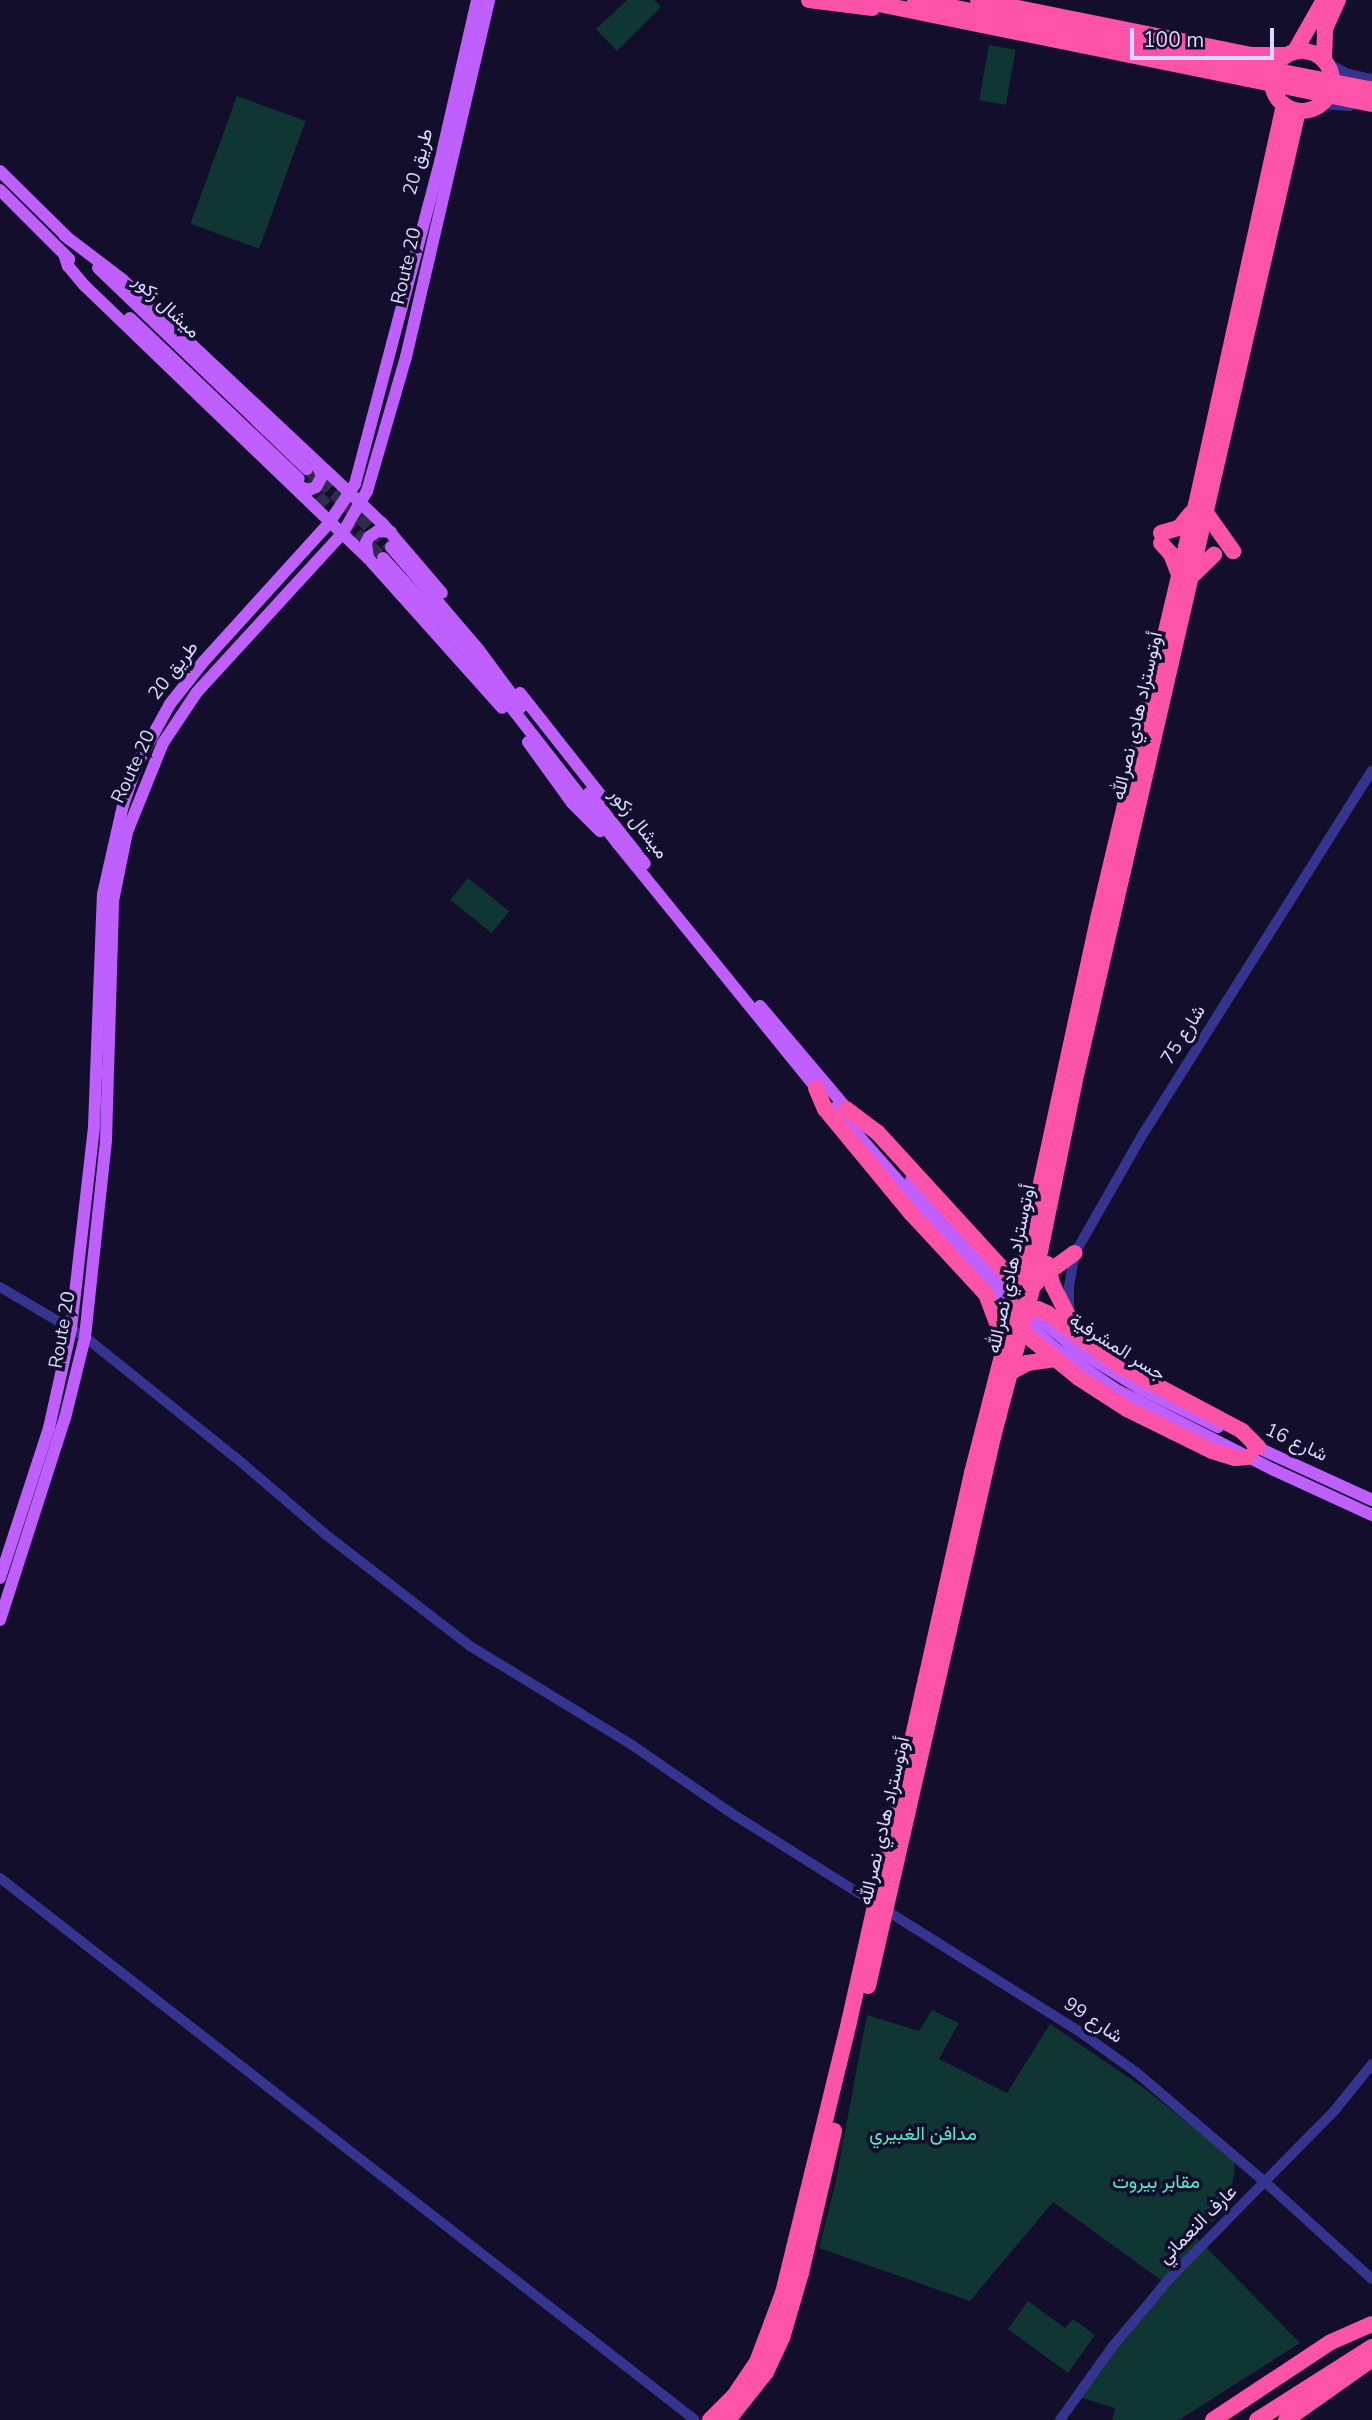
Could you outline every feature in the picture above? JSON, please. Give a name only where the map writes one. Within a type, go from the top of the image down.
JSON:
[{"type":"highway","points":[[809,0],[848,7],[890,7],[925,3],[994,23],[1372,104]]},
{"type":"highway","points":[[859,0],[890,7]]},
{"type":"highway","points":[[978,0],[1251,55],[1311,52],[1325,62]]},
{"type":"highway","points":[[1287,105],[1273,90],[1272,75],[1290,53],[1324,0]]},
{"type":"highway","points":[[925,3],[964,31],[1242,86],[1287,105],[1322,104],[1332,87],[1325,62],[1325,29],[1338,0]]},
{"type":"highway","points":[[994,23],[1372,90]]},
{"type":"highway","name":"أوتوستراد هادي نصرالله","points":[[710,2420],[746,2380],[773,2326],[880,1906],[1011,1372],[1021,1306],[1201,509],[1287,105]]},
{"type":"highway","points":[[1214,555],[1185,574],[1161,538],[1183,525],[1201,509],[1233,551]]},
{"type":"highway","points":[[816,1088],[832,1118],[986,1294],[995,1300],[1021,1306],[1047,1313],[1071,1326],[1120,1366],[1242,1431],[1253,1452],[1224,1456],[1192,1443],[1127,1409],[1055,1359],[1021,1306],[990,1255],[871,1126],[846,1109]]},
{"type":"highway","points":[[941,1245],[954,1241],[961,1223]]},
{"type":"highway","points":[[990,1255],[1011,1255],[1035,1242],[1071,1326]]},
{"type":"highway","points":[[1021,1306],[1049,1272],[1075,1254]]},
{"type":"highway","points":[[986,1294],[1004,1345]]},
{"type":"highway","name":"أوتوستراد هادي نصرالله","points":[[728,2420],[766,2372],[791,2310],[1004,1345],[1021,1306]]},
{"type":"highway","points":[[1011,1372],[1027,1363],[1055,1359]]},
{"type":"highway","points":[[1213,2420],[1331,2342],[1372,2325]]},
{"type":"highway","points":[[1231,2420],[1372,2325]]},
{"type":"highway","points":[[1258,2420],[1372,2347]]},
{"type":"highway","points":[[1286,2420],[1372,2359]]},
{"type":"main road","name":"طريق 20","points":[[0,1578],[49,1428],[71,1329],[94,1126],[103,894],[123,805],[137,765],[170,704],[204,662],[322,531],[352,489],[361,470],[440,162],[477,0]]},
{"type":"main road","name":"Route 20","points":[[0,1620],[65,1418],[85,1338],[106,1140],[113,901],[127,832],[163,743],[197,692],[335,542],[361,505],[406,356],[489,0]]},
{"type":"main road","points":[[0,171],[64,234],[123,280],[302,473],[322,531]]},
{"type":"main road","name":"ميشال زكور","points":[[0,190],[64,254],[302,473]]},
{"type":"main road","points":[[302,473],[326,472],[347,476],[361,470]]},
{"type":"main road","points":[[326,472],[359,492],[369,485],[386,528]]},
{"type":"main road","points":[[352,489],[361,505],[386,528],[487,646],[614,813],[622,842]]},
{"type":"main road","points":[[312,505],[315,523],[335,542],[358,548],[368,558],[507,714],[579,811],[622,842]]},
{"type":"main road","points":[[368,558],[366,543],[369,537],[386,528]]},
{"type":"main road","points":[[335,542],[358,548]]},
{"type":"main road","name":"ميشال زكور","points":[[391,547],[479,650],[622,842],[846,1109],[854,1125]]},
{"type":"main road","name":"ميشال زكور","points":[[383,558],[468,652],[816,1088],[854,1125]]},
{"type":"main road","points":[[854,1125],[874,1146]]},
{"type":"main road","name":"جسر المشرفية","points":[[874,1146],[1020,1302],[1043,1323],[1106,1368],[1205,1420]]},
{"type":"main road","name":"جسر المشرفية","points":[[874,1146],[1017,1314],[1056,1349],[1115,1389],[1196,1431],[1253,1452]]},
{"type":"main road","name":"شارع 16","points":[[1205,1420],[1253,1452],[1372,1500]]},
{"type":"main road","points":[[1253,1452],[1309,1486],[1372,1515]]},
{"type":"street","points":[[1325,62],[1348,74],[1372,79]]},
{"type":"street","points":[[1322,104],[1372,111]]},
{"type":"street","name":"شارع 75","points":[[1071,1326],[1069,1286],[1075,1254],[1143,1134],[1372,771]]},
{"type":"street","name":"شارع 99","points":[[0,1287],[85,1338],[236,1457],[325,1534],[470,1646],[632,1745],[731,1813],[1087,2037],[1136,2073],[1265,2182],[1372,2279]]},
{"type":"street","points":[[0,1878],[695,2420]]},
{"type":"street","name":"عارف النعماني","points":[[1060,2420],[1113,2346],[1170,2278],[1335,2109],[1372,2063]]},
{"type":"green space","points":[[627,0],[654,0],[661,7],[617,51],[596,29]]},
{"type":"green space","points":[[989,45],[1016,50],[1006,105],[979,100]]},
{"type":"green space","points":[[237,96],[306,121],[259,249],[190,224]]},
{"type":"green space","points":[[468,878],[509,911],[492,933],[450,900]]},
{"type":"green space","points":[[932,2010],[959,2023],[939,2059],[1007,2093],[1050,2024],[1144,2088],[1235,2161],[1229,2190],[1236,2197],[1197,2238],[1300,2343],[1179,2420],[1112,2420],[1115,2408],[1072,2395],[1161,2280],[1053,2202],[970,2301],[819,2248],[835,2185],[867,2015],[919,2031]]},
{"type":"green space","points":[[1028,2301],[1065,2328],[1073,2319],[1095,2335],[1068,2373],[1008,2329]]},
{"type":"tunnel","points":[[307,469],[391,547]]},
{"type":"tunnel","points":[[305,484],[383,558]]},
{"type":"park label","name":"مدافن الغبيري","points":[[923,2135]]},
{"type":"park label","name":"مقابر بيروت","points":[[1156,2183]]}]
